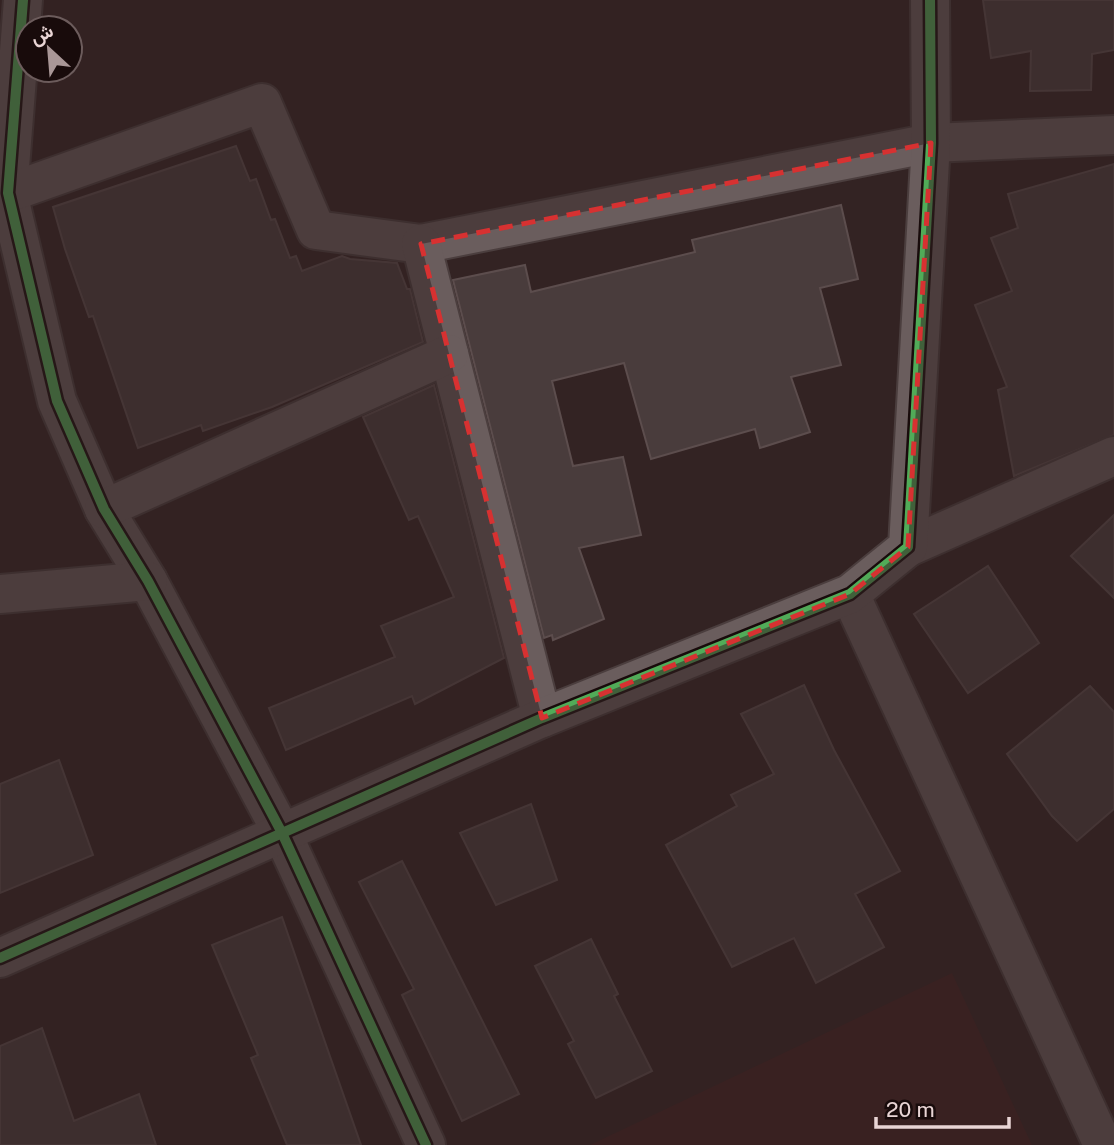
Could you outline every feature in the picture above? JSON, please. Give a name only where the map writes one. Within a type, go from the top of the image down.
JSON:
[{"type":"street","points":[[23,0],[8,193],[57,401],[104,509],[148,581],[282,833],[425,1145]]},
{"type":"street","points":[[908,547],[931,143],[930,0]]},
{"type":"street","points":[[8,193],[262,103],[316,230],[421,244],[931,143],[1114,135]]},
{"type":"street","points":[[421,244],[542,718]]},
{"type":"street","points":[[104,509],[449,354]]},
{"type":"street","points":[[0,958],[542,718],[850,594],[908,547],[1114,456]]},
{"type":"street","points":[[0,594],[148,581]]},
{"type":"street","points":[[850,594],[1104,1145]]},
{"type":"highlighted area","points":[[931,143],[908,547],[850,594],[542,718],[421,244]]},
{"type":"shaded area","points":[[952,973],[1032,1145],[590,1145]]},
{"type":"building","points":[[983,0],[1114,0],[1114,50],[1092,54],[1091,90],[1030,91],[1031,51],[991,58]]},
{"type":"building","points":[[236,146],[250,181],[256,179],[271,220],[275,219],[290,258],[296,256],[302,271],[342,256],[397,263],[407,289],[410,289],[423,342],[272,407],[203,431],[201,425],[138,448],[93,316],[89,317],[65,249],[53,207]]},
{"type":"building","points":[[1114,164],[1114,435],[1014,476],[998,390],[1007,387],[975,305],[1012,291],[991,238],[1018,228],[1008,194]]},
{"type":"building","points":[[841,205],[858,279],[820,288],[841,365],[791,377],[810,432],[760,448],[755,429],[651,459],[624,363],[552,381],[573,466],[623,457],[641,535],[579,548],[604,619],[553,640],[552,635],[544,638],[453,280],[525,265],[531,292],[695,252],[692,240]]},
{"type":"building","points":[[434,385],[504,658],[415,704],[412,696],[286,750],[269,708],[395,657],[381,626],[454,597],[418,516],[409,520],[363,417]]},
{"type":"building","points":[[1114,515],[1114,598],[1071,556]]},
{"type":"building","points":[[988,566],[1039,643],[968,693],[914,614]]},
{"type":"building","points":[[804,685],[834,750],[900,871],[855,894],[884,947],[816,983],[794,938],[732,967],[666,845],[737,806],[731,795],[774,774],[741,714]]},
{"type":"building","points":[[1090,686],[1114,712],[1114,809],[1077,841],[1052,816],[1007,754]]},
{"type":"building","points":[[59,760],[93,855],[0,893],[0,784]]},
{"type":"building","points":[[531,804],[557,880],[496,905],[460,833]]},
{"type":"building","points":[[402,861],[519,1094],[462,1121],[402,995],[414,989],[359,882]]},
{"type":"building","points":[[282,917],[361,1145],[287,1145],[251,1058],[258,1055],[212,945]]},
{"type":"building","points":[[591,939],[618,994],[614,996],[652,1071],[596,1098],[568,1044],[574,1041],[535,966]]},
{"type":"building","points":[[42,1028],[74,1121],[139,1094],[156,1145],[0,1145],[0,1046]]},
{"type":"cycle path","points":[[23,0],[8,193],[57,401],[104,509],[148,581],[282,833],[426,1145]]},
{"type":"cycle path","points":[[0,958],[542,718],[850,594],[908,547],[931,143],[930,0]]}]
